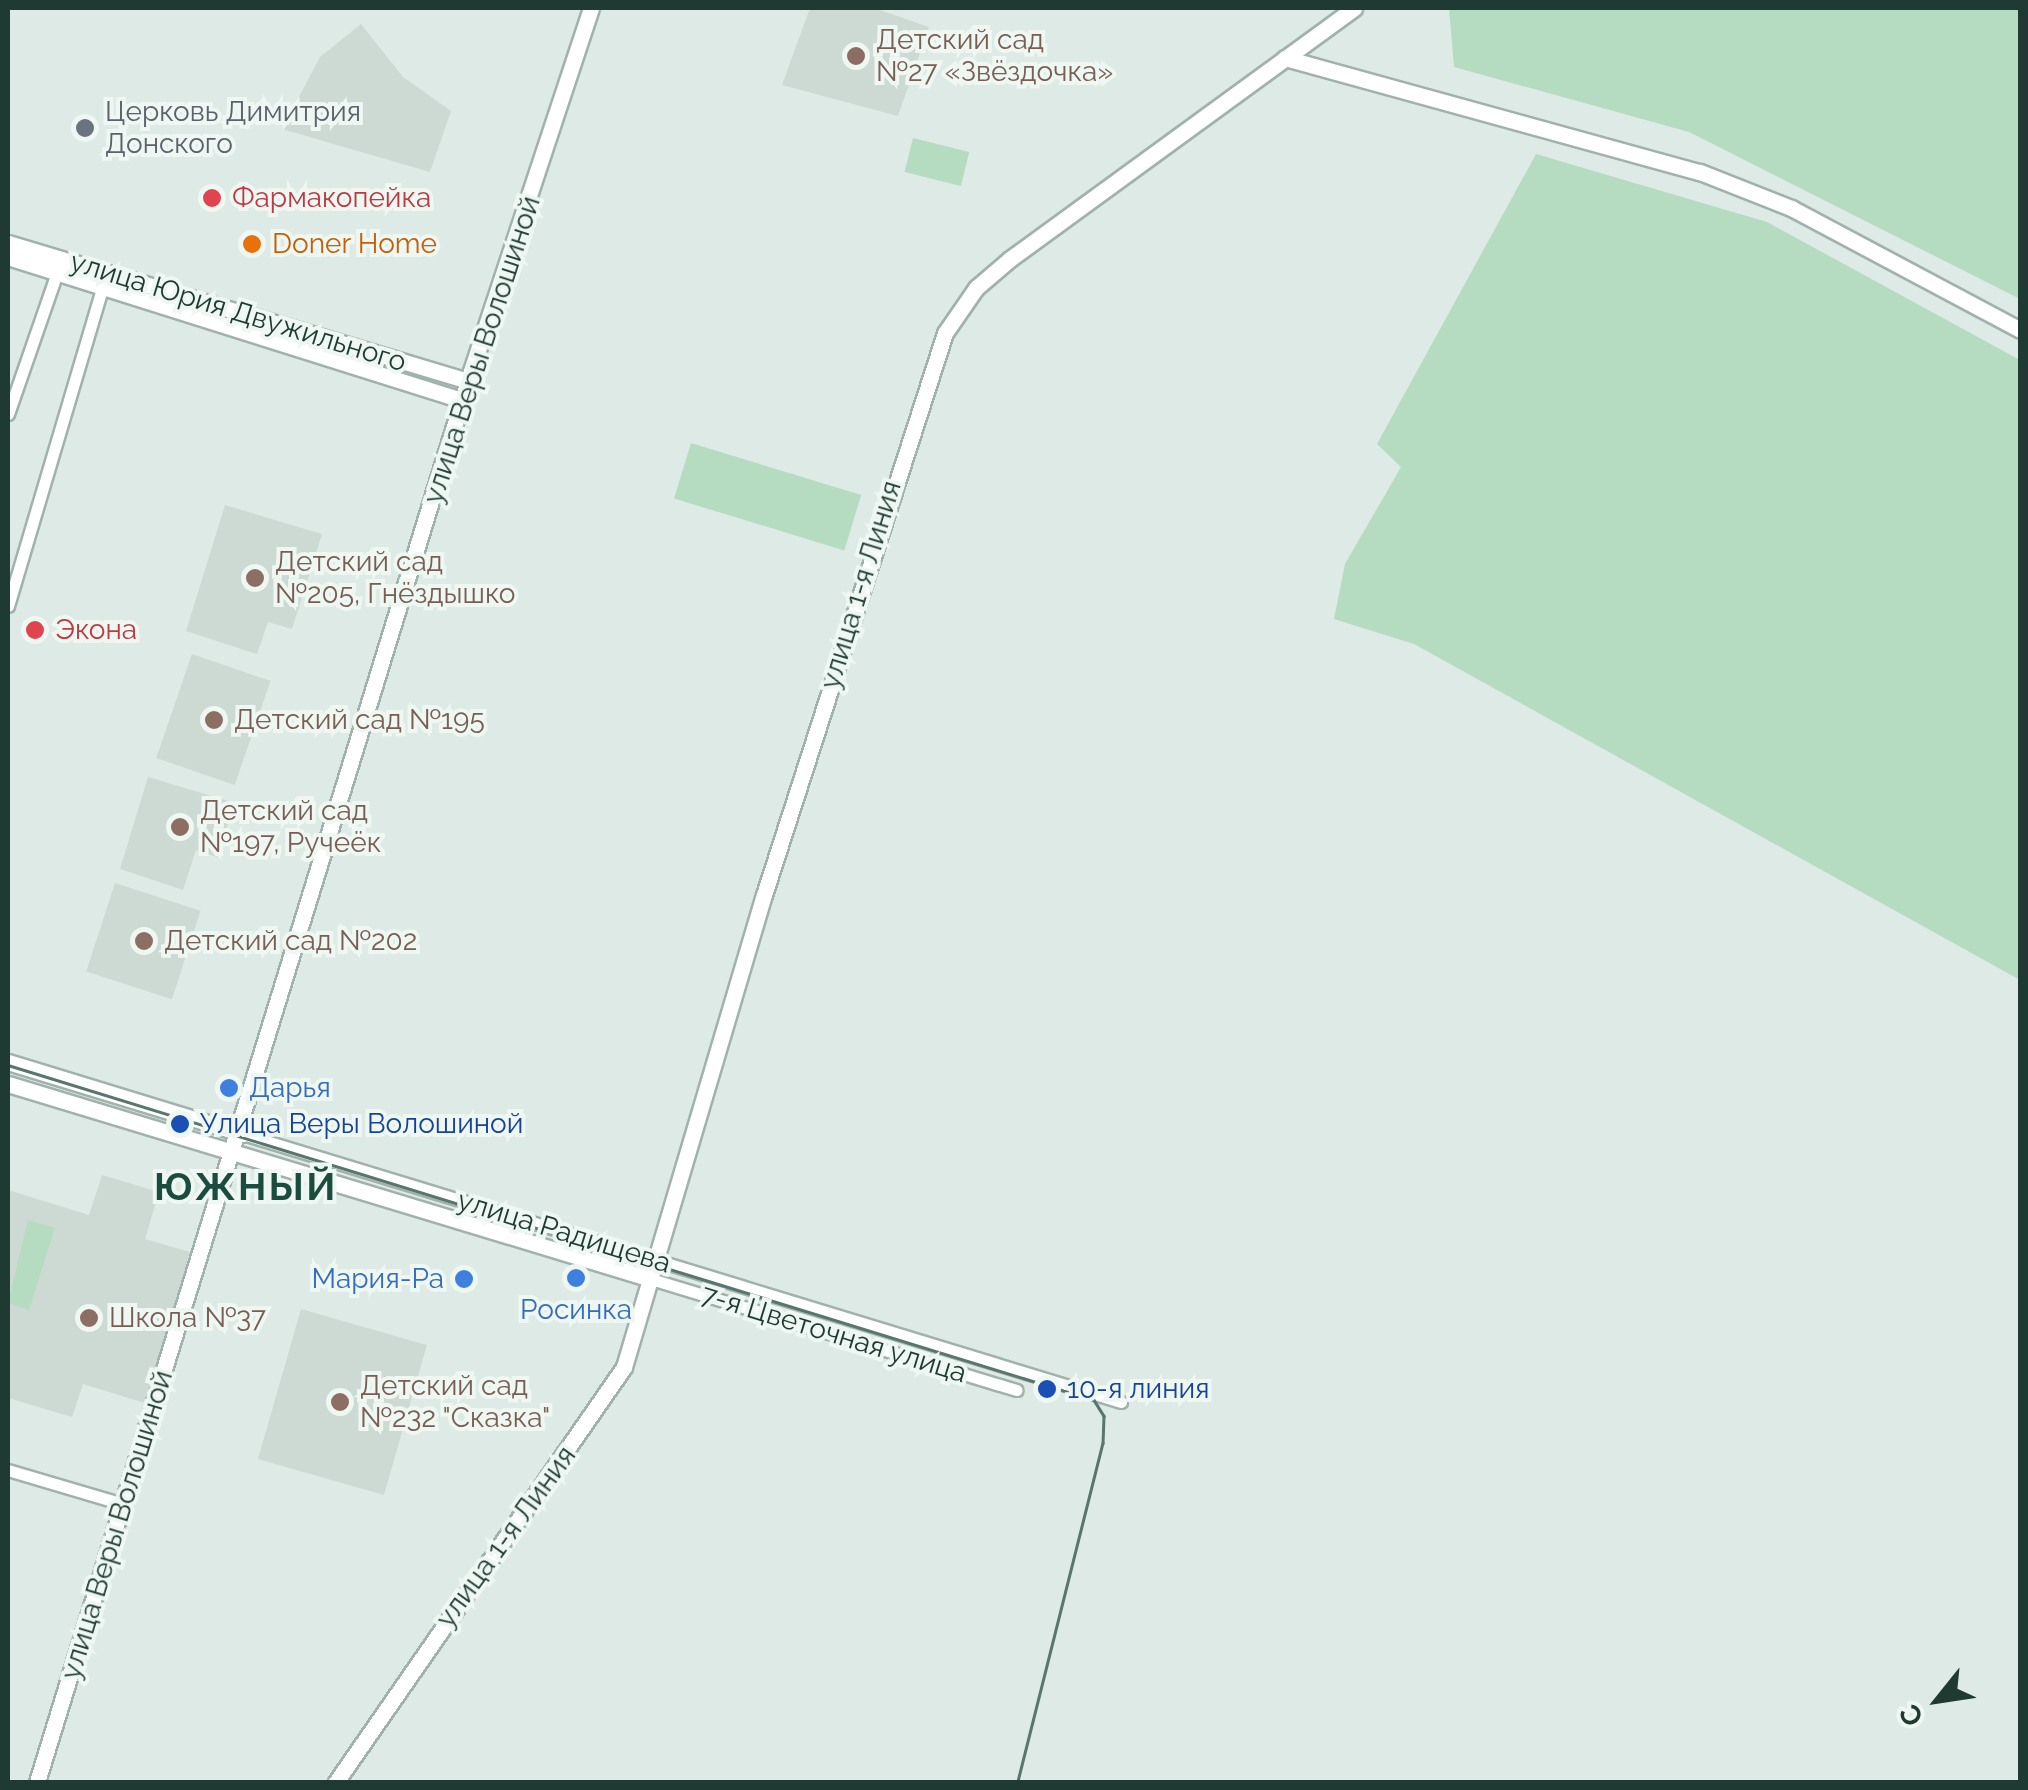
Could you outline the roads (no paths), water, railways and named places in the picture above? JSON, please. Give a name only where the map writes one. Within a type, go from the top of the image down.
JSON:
[{"type":"street","name":"улица Веры Волошиной","points":[[37,1782],[242,1134],[462,400],[591,8]]},
{"type":"street","name":"улица 1-я Линия","points":[[336,1782],[624,1367],[945,333],[992,273],[1354,8]]},
{"type":"street","points":[[1284,58],[1700,172],[1791,208],[2020,330]]},
{"type":"street","name":"улица Юрия Двужильного","points":[[8,242],[102,288],[462,400]]},
{"type":"street","name":"улица Юрия Двужильного","points":[[8,257],[60,265],[468,381]]},
{"type":"street","points":[[8,414],[60,265]]},
{"type":"street","points":[[8,606],[102,288]]},
{"type":"street","points":[[328,359],[334,342]]},
{"type":"street","name":"улица Радищева","points":[[8,1062],[1120,1402]]},
{"type":"street","name":"улица Радищева","points":[[8,1084],[651,1280]]},
{"type":"street","name":"7-я Цветочная улица","points":[[651,1280],[1016,1390]]},
{"type":"street","points":[[8,1470],[123,1504]]},
{"type":"tram line","points":[[8,1065],[1094,1400],[1104,1416],[1103,1443],[1018,1782]]},
{"type":"place","name":"Детский сад №27 «Звёздочка»","points":[[856,56]]},
{"type":"place","name":"Церковь Димитрия Донского","points":[[85,128]]},
{"type":"place","name":"Фармакопейка","points":[[212,198]]},
{"type":"place","name":"Doner Home","points":[[252,244]]},
{"type":"place","name":"Детский сад №205, Гнёздышко","points":[[255,578]]},
{"type":"place","name":"Экона","points":[[35,630]]},
{"type":"place","name":"Детский сад №195","points":[[214,720]]},
{"type":"place","name":"Детский сад №197, Ручеёк","points":[[180,827]]},
{"type":"place","name":"Детский сад №202","points":[[144,941]]},
{"type":"place","name":"Дарья","points":[[229,1088]]},
{"type":"place","name":"Улица Веры Волошиной","points":[[180,1124]]},
{"type":"place","name":"Росинка","points":[[576,1278]]},
{"type":"place","name":"Мария-Ра","points":[[464,1279]]},
{"type":"place","name":"Школа №37","points":[[89,1318]]},
{"type":"place","name":"10-я линия","points":[[1047,1389]]},
{"type":"place","name":"Детский сад №232 \"Сказка\"","points":[[340,1402]]},
{"type":"district","name":"ЮЖНЫЙ","points":[[246,1187]]}]
